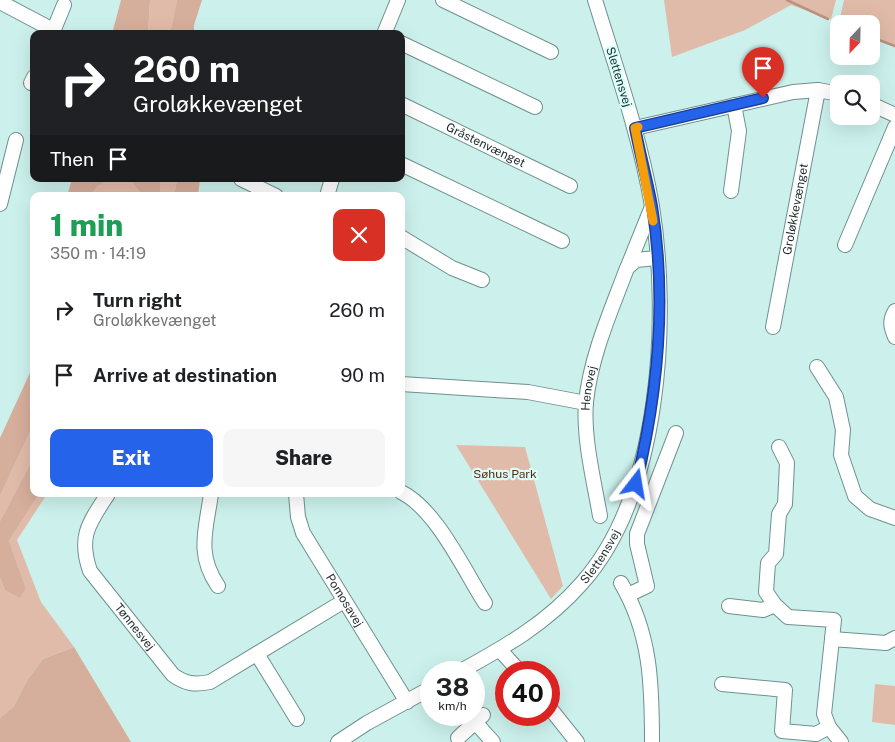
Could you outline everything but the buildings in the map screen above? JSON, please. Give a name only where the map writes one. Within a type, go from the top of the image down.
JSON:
[{"type":"street","points":[[386,30],[398,0]]},
{"type":"street","points":[[443,0],[551,52]]},
{"type":"street","name":"Slettensvej","points":[[480,661],[534,628],[583,582],[608,547],[625,516],[647,438],[654,397],[659,340],[657,258],[652,206],[635,128],[594,0]]},
{"type":"street","points":[[0,2],[49,30]]},
{"type":"street","points":[[54,30],[64,6]]},
{"type":"street","points":[[405,45],[535,106]]},
{"type":"street","points":[[635,128],[793,92],[818,90],[830,92]]},
{"type":"street","name":"Groløkkevænget","points":[[773,327],[818,90]]},
{"type":"street","points":[[731,191],[739,131],[734,105]]},
{"type":"street","name":"Gråstenvænget","points":[[405,106],[570,186]]},
{"type":"street","points":[[880,108],[895,115]]},
{"type":"street","points":[[845,245],[895,127]]},
{"type":"street","points":[[0,204],[4,165],[16,140]]},
{"type":"street","points":[[405,166],[562,241]]},
{"type":"street","points":[[247,182],[268,192]]},
{"type":"street","name":"Henovej","points":[[600,516],[590,459],[586,403],[597,347],[652,206]]},
{"type":"street","points":[[405,239],[452,268],[482,280]]},
{"type":"street","points":[[627,268],[636,260],[657,258]]},
{"type":"street","points":[[895,311],[891,318],[891,328],[895,337]]},
{"type":"street","points":[[817,367],[836,397],[843,430],[841,455],[855,496],[870,509],[895,518]]},
{"type":"street","points":[[405,384],[528,392],[586,403]]},
{"type":"street","points":[[652,742],[652,684],[647,648],[624,589],[647,586],[637,544],[637,534],[676,433]]},
{"type":"street","points":[[779,447],[787,463],[785,504],[779,514],[776,554],[768,563],[766,592],[775,605],[788,617],[834,620],[824,714],[829,728],[841,742]]},
{"type":"street","points":[[405,494],[428,512],[485,603]]},
{"type":"street","name":"Tønnesvej","points":[[106,497],[89,523],[84,539],[84,553],[90,571],[172,675],[183,682],[196,685],[210,682],[344,601]]},
{"type":"street","points":[[210,497],[204,548],[208,572],[218,586]]},
{"type":"street","name":"Pomosavej","points":[[296,497],[298,517],[303,533],[407,702]]},
{"type":"street","points":[[729,606],[764,610],[775,605]]},
{"type":"street","points":[[832,639],[886,643],[895,638]]},
{"type":"street","points":[[500,650],[510,661]]},
{"type":"street","points":[[257,654],[297,719]]},
{"type":"street","points":[[722,684],[785,690],[782,731],[801,737],[816,734],[829,728]]},
{"type":"street","points":[[338,742],[420,694]]},
{"type":"street","points":[[458,738],[479,718],[493,742]]},
{"type":"street","points":[[560,721],[577,742]]},
{"type":"green space","points":[[150,0],[177,0],[171,30],[148,30]]},
{"type":"green space","points":[[664,0],[836,0],[830,19],[791,5],[745,30],[672,57]]},
{"type":"green space","points":[[844,0],[895,0],[895,47],[880,41],[880,15],[841,15]]},
{"type":"green space","points":[[104,182],[132,182],[140,192],[93,192]]},
{"type":"green space","points":[[160,182],[176,182],[175,192],[160,192]]},
{"type":"green space","points":[[30,432],[30,465],[0,521],[0,496]]},
{"type":"green space","name":"Søhus Park","points":[[456,445],[525,447],[563,586],[551,599]]},
{"type":"green space","points":[[37,497],[45,497],[17,540],[41,602],[74,647],[43,659],[28,679],[14,706],[0,718],[0,578],[5,590],[26,588],[9,541]]},
{"type":"green space","points":[[875,684],[895,686],[895,725],[872,722]]},
{"type":"shaded area","points":[[121,0],[150,0],[148,30],[113,30]]},
{"type":"shaded area","points":[[177,0],[202,0],[194,30],[171,30]]},
{"type":"shaded area","points":[[71,182],[104,182],[93,192],[68,192]]},
{"type":"shaded area","points":[[132,182],[160,182],[160,192],[140,192]]},
{"type":"shaded area","points":[[176,182],[200,182],[198,192],[175,192]]},
{"type":"shaded area","points":[[30,373],[30,432],[0,496],[0,438]]},
{"type":"shaded area","points":[[30,465],[30,497],[37,497],[9,541],[26,588],[20,598],[5,590],[0,578],[0,521]]},
{"type":"shaded area","points":[[74,647],[131,742],[0,742],[0,718],[14,706],[28,679],[43,659]]},
{"type":"waterway","points":[[787,0],[828,19]]},
{"type":"waterway","points":[[880,40],[895,46]]},
{"type":"slow traffic","points":[[638,127],[635,128],[652,206],[653,221]]},
{"type":"route","points":[[636,484],[654,397],[659,340],[657,258],[652,206],[635,128],[763,98]]}]
